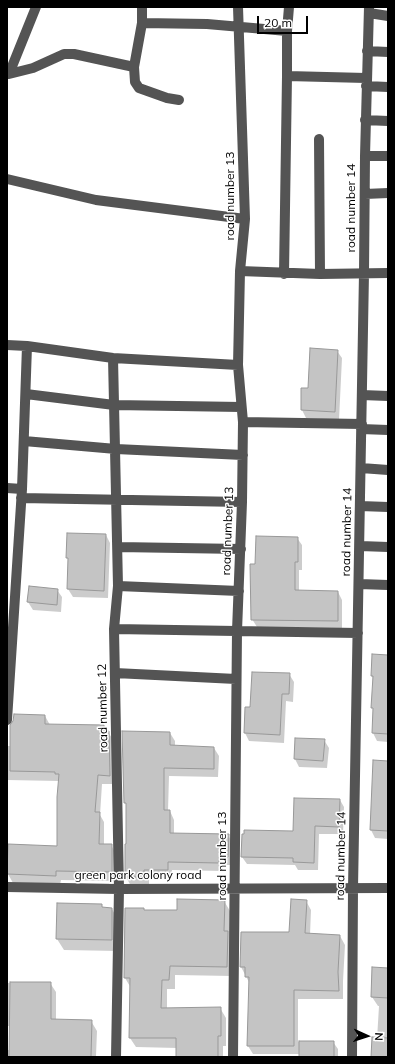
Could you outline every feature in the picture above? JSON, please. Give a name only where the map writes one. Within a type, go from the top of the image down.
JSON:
[{"type":"street","points":[[8,73],[36,7]]},
{"type":"street","points":[[142,7],[142,23],[134,67],[135,82],[139,88],[167,98],[179,100]]},
{"type":"street","name":"road number 13","points":[[233,1057],[236,679],[241,549],[243,422],[238,365],[240,271],[245,219],[238,7]]},
{"type":"street","points":[[284,274],[287,31],[289,7]]},
{"type":"street","points":[[369,10],[388,16]]},
{"type":"street","name":"road number 14","points":[[352,1057],[353,888],[364,273],[364,156],[369,10]]},
{"type":"street","points":[[142,23],[207,24],[287,31]]},
{"type":"street","points":[[367,51],[388,52]]},
{"type":"street","points":[[8,73],[33,68],[64,54],[74,54],[134,67]]},
{"type":"street","points":[[287,76],[366,82],[388,87]]},
{"type":"street","points":[[365,120],[388,121]]},
{"type":"street","points":[[319,139],[320,274]]},
{"type":"street","points":[[364,156],[388,156]]},
{"type":"street","points":[[7,179],[96,200],[245,219]]},
{"type":"street","points":[[365,194],[388,193]]},
{"type":"street","points":[[240,271],[284,274],[388,273]]},
{"type":"street","points":[[7,345],[27,346],[113,358],[238,365]]},
{"type":"street","points":[[7,720],[24,441],[27,346]]},
{"type":"street","name":"road number 12","points":[[113,358],[118,547],[118,586],[114,629],[118,889],[116,1057]]},
{"type":"street","points":[[26,394],[114,404],[241,407]]},
{"type":"street","points":[[362,395],[388,396]]},
{"type":"street","points":[[243,422],[361,427],[388,430]]},
{"type":"street","points":[[24,441],[116,449],[242,455]]},
{"type":"street","points":[[361,468],[388,470]]},
{"type":"street","points":[[7,488],[21,494],[117,500],[242,502]]},
{"type":"street","points":[[360,506],[388,507]]},
{"type":"street","points":[[360,546],[388,547]]},
{"type":"street","points":[[118,547],[241,549]]},
{"type":"street","points":[[359,584],[388,585]]},
{"type":"street","points":[[118,586],[239,591]]},
{"type":"street","points":[[114,629],[358,633]]},
{"type":"street","points":[[115,673],[236,679]]},
{"type":"street","name":"green park colony road","points":[[7,887],[118,889],[388,888]]},
{"type":"building","points":[[310,348],[338,350],[335,412],[301,410],[301,388],[308,388]]},
{"type":"building","points":[[67,533],[106,534],[104,591],[67,589]]},
{"type":"building","points":[[256,536],[298,537],[298,562],[295,562],[295,590],[338,591],[338,621],[251,620],[250,564],[255,564]]},
{"type":"building","points":[[29,586],[58,589],[57,605],[27,602]]},
{"type":"building","points":[[372,654],[388,655],[388,734],[372,733]]},
{"type":"building","points":[[252,672],[290,673],[289,694],[282,694],[280,735],[244,733],[245,707],[250,707]]},
{"type":"building","points":[[14,714],[45,715],[45,724],[104,725],[104,731],[109,731],[110,776],[98,775],[95,812],[100,812],[99,844],[112,844],[112,872],[56,871],[56,876],[7,874],[8,844],[57,846],[57,797],[59,774],[55,774],[55,772],[10,771],[10,725],[13,721]]},
{"type":"building","points":[[122,731],[170,732],[170,745],[214,747],[214,769],[164,768],[164,810],[170,810],[170,833],[229,834],[228,857],[219,856],[219,863],[168,862],[168,870],[144,870],[144,877],[125,877],[126,803],[124,803]]},
{"type":"building","points":[[295,738],[325,739],[323,761],[294,759]]},
{"type":"building","points":[[373,760],[388,761],[388,831],[370,830]]},
{"type":"building","points":[[294,798],[340,799],[339,827],[315,826],[314,863],[293,862],[293,858],[241,857],[242,834],[244,834],[244,830],[293,831]]},
{"type":"building","points":[[177,899],[225,900],[224,931],[228,931],[227,967],[170,966],[169,980],[162,980],[161,1008],[221,1007],[221,1036],[218,1036],[218,1057],[176,1057],[176,1038],[129,1038],[130,978],[124,978],[125,908],[144,908],[144,910],[177,910]]},
{"type":"building","points":[[291,899],[307,900],[305,933],[340,935],[338,972],[339,991],[294,990],[294,1046],[247,1046],[249,977],[245,977],[245,967],[240,967],[241,932],[289,932]]},
{"type":"building","points":[[57,903],[102,904],[102,907],[112,908],[112,940],[56,939]]},
{"type":"building","points":[[372,967],[388,968],[388,998],[371,997]]},
{"type":"building","points":[[10,982],[51,982],[51,1019],[92,1020],[91,1057],[9,1057]]},
{"type":"building","points":[[372,1037],[388,1038],[388,1057],[371,1057]]},
{"type":"building","points":[[299,1041],[334,1041],[334,1057],[299,1057]]}]
